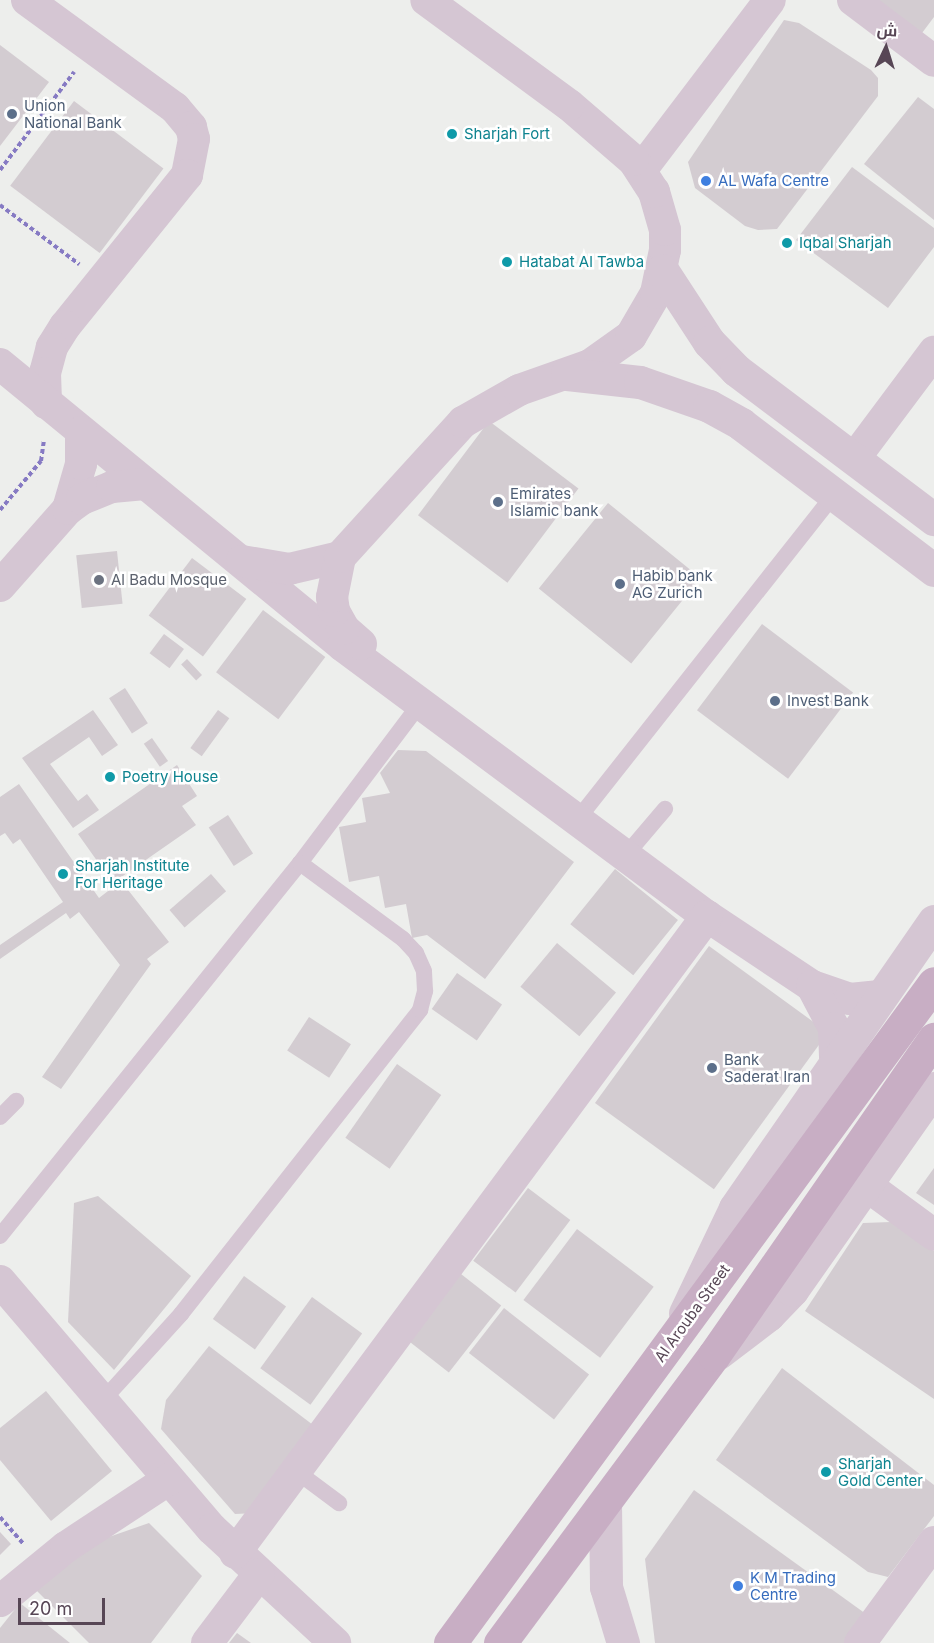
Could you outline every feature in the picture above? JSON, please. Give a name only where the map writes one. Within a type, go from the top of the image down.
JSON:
[{"type":"main road","name":"Al Arouba Street","points":[[450,1643],[934,983]]},
{"type":"main road","points":[[500,1643],[714,1355],[934,1039]]},
{"type":"street","points":[[27,0],[175,108],[191,127],[194,139],[187,175],[52,347],[45,374],[46,403]]},
{"type":"street","points":[[419,705],[403,680],[338,621],[332,597],[340,557],[463,422],[499,398],[567,374],[612,352],[631,336],[656,294],[662,270],[665,230],[661,210],[642,170],[569,105],[426,0]]},
{"type":"street","points":[[642,170],[770,0]]},
{"type":"street","points":[[852,0],[934,61]]},
{"type":"street","points":[[662,270],[709,342],[736,370],[934,519]]},
{"type":"street","points":[[854,459],[934,352]]},
{"type":"street","points":[[0,364],[237,560],[419,705],[707,916],[812,987],[850,999],[880,996]]},
{"type":"street","points":[[567,374],[640,382],[709,406],[741,423],[922,560],[934,591]]},
{"type":"street","points":[[69,509],[81,464],[81,432]]},
{"type":"street","points":[[0,586],[69,509],[97,492],[145,484]]},
{"type":"street","points":[[237,560],[289,569],[340,557]]},
{"type":"street","points":[[235,1553],[707,916]]},
{"type":"street","points":[[679,1332],[698,1281],[731,1216],[835,1059],[934,921]]},
{"type":"street","points":[[812,987],[834,1028],[835,1059]]},
{"type":"street","points":[[714,1355],[768,1315],[792,1290],[934,1088]]},
{"type":"street","points":[[866,1185],[934,1235]]},
{"type":"street","points":[[3,1289],[104,1399],[169,1479],[235,1553],[335,1643]]},
{"type":"street","points":[[0,1601],[66,1547],[169,1479]]},
{"type":"street","points":[[605,1503],[606,1587],[623,1643]]},
{"type":"street","points":[[860,1643],[934,1542]]},
{"type":"street","points":[[207,1643],[259,1574]]},
{"type":"lane","points":[[577,820],[834,495]]},
{"type":"lane","points":[[0,1236],[300,863],[419,705]]},
{"type":"lane","points":[[625,856],[665,809]]},
{"type":"lane","points":[[104,1399],[181,1314],[420,1010],[426,991],[416,954],[403,939],[300,863]]},
{"type":"lane","points":[[0,1117],[16,1101]]},
{"type":"lane","points":[[296,1471],[339,1503]]},
{"type":"path","points":[[0,170],[92,47]]},
{"type":"path","points":[[0,205],[102,281]]},
{"type":"path","points":[[0,510],[41,461],[45,447],[40,433]]},
{"type":"building","points":[[877,0],[934,0],[934,17],[922,33]]},
{"type":"building","points":[[784,20],[799,23],[871,70],[878,78],[878,96],[777,229],[758,230],[745,226],[695,188],[688,162]]},
{"type":"building","name":"Union National Bank","points":[[0,45],[49,82],[0,146]]},
{"type":"building","points":[[918,97],[934,109],[934,220],[864,164]]},
{"type":"building","points":[[74,101],[163,168],[100,253],[10,186]]},
{"type":"building","points":[[852,167],[934,228],[934,247],[888,308],[796,240]]},
{"type":"building","name":"Emirates Islamic bank","points":[[489,421],[578,488],[507,583],[418,515]]},
{"type":"building","name":"Habib bank AG Zurich","points":[[608,503],[700,578],[631,663],[539,588]]},
{"type":"building","name":"Al Badu Mosque","points":[[117,551],[123,604],[82,608],[76,555]]},
{"type":"building","points":[[192,558],[246,599],[203,656],[149,616]]},
{"type":"building","points":[[263,610],[325,657],[278,719],[216,672]]},
{"type":"building","name":"Invest Bank","points":[[762,624],[853,693],[788,779],[697,710]]},
{"type":"building","points":[[164,634],[184,649],[170,668],[150,653]]},
{"type":"building","points":[[187,659],[202,675],[196,681],[181,664]]},
{"type":"building","points":[[125,688],[148,723],[132,734],[109,698]]},
{"type":"building","points":[[93,710],[118,745],[102,756],[89,737],[50,764],[78,801],[87,794],[99,810],[73,828],[22,758]]},
{"type":"building","points":[[218,710],[229,718],[202,756],[190,748]]},
{"type":"building","points":[[152,738],[168,761],[160,767],[144,744]]},
{"type":"building","points":[[398,750],[426,751],[574,862],[485,979],[427,935],[412,938],[406,904],[385,908],[379,876],[349,882],[339,827],[366,822],[362,798],[390,793],[380,773]]},
{"type":"building","points":[[177,765],[197,796],[182,806],[196,825],[117,880],[104,862],[100,865],[78,834]]},
{"type":"building","points":[[19,784],[99,898],[121,881],[169,942],[147,959],[151,964],[61,1089],[42,1077],[120,965],[79,912],[70,919],[66,913],[0,959],[0,945],[63,902],[20,839],[13,844],[5,833],[0,836],[0,797]]},
{"type":"building","points":[[228,815],[253,854],[234,866],[209,828]]},
{"type":"building","points":[[615,869],[678,920],[633,975],[570,924]]},
{"type":"building","points":[[211,874],[226,891],[185,927],[169,910]]},
{"type":"building","points":[[557,943],[616,992],[579,1036],[520,987]]},
{"type":"building","name":"Bank Saderat Iran","points":[[709,946],[828,1032],[714,1189],[595,1103]]},
{"type":"building","points":[[457,973],[502,1005],[477,1041],[432,1009]]},
{"type":"building","points":[[309,1017],[351,1044],[329,1078],[287,1051]]},
{"type":"building","points":[[397,1064],[441,1095],[390,1169],[345,1138]]},
{"type":"building","points":[[934,1168],[934,1205],[916,1193]]},
{"type":"building","points":[[528,1188],[570,1220],[516,1293],[473,1261]]},
{"type":"building","points":[[98,1196],[191,1276],[114,1370],[68,1322],[74,1203]]},
{"type":"building","points":[[891,1222],[934,1251],[934,1399],[805,1311],[863,1223]]},
{"type":"building","points":[[577,1229],[654,1287],[600,1358],[523,1300]]},
{"type":"building","points":[[461,1274],[501,1305],[449,1372],[409,1341]]},
{"type":"building","points":[[244,1276],[286,1307],[255,1349],[213,1319]]},
{"type":"building","points":[[312,1297],[362,1333],[310,1405],[260,1368]]},
{"type":"building","points":[[504,1308],[589,1374],[554,1419],[469,1353]]},
{"type":"building","points":[[209,1346],[321,1431],[257,1513],[235,1514],[161,1429],[166,1400]]},
{"type":"building","name":"Sharjah Gold Center","points":[[782,1368],[934,1485],[934,1516],[888,1577],[868,1572],[716,1460]]},
{"type":"building","points":[[46,1391],[112,1471],[51,1521],[0,1460],[0,1428]]},
{"type":"building","name":"K M Trading Centre","points":[[694,1490],[866,1614],[844,1643],[655,1643],[645,1559]]},
{"type":"building","points":[[149,1523],[202,1576],[151,1643],[89,1643],[34,1588],[106,1538]]},
{"type":"building","points":[[0,1532],[11,1544],[0,1555]]},
{"type":"building","points":[[20,1603],[70,1643],[0,1643],[0,1628]]},
{"type":"building","points":[[237,1633],[251,1643],[229,1643]]},
{"type":"place","name":"Union National Bank","points":[[12,114]]},
{"type":"place","name":"Sharjah Fort","points":[[452,134]]},
{"type":"place","name":"AL Wafa Centre","points":[[706,181]]},
{"type":"place","name":"Iqbal Sharjah","points":[[787,243]]},
{"type":"place","name":"Hatabat Al Tawba","points":[[507,262]]},
{"type":"place","name":"Emirates Islamic bank","points":[[498,502]]},
{"type":"place","name":"Al Badu Mosque","points":[[99,580]]},
{"type":"place","name":"Habib bank AG Zurich","points":[[620,584]]},
{"type":"place","name":"Invest Bank","points":[[775,701]]},
{"type":"place","name":"Poetry House","points":[[110,777]]},
{"type":"place","name":"Sharjah Institute For Heritage","points":[[63,874]]},
{"type":"place","name":"Bank Saderat Iran","points":[[712,1068]]},
{"type":"place","name":"Sharjah Gold Center","points":[[826,1472]]},
{"type":"place","name":"K M Trading Centre","points":[[738,1586]]}]
